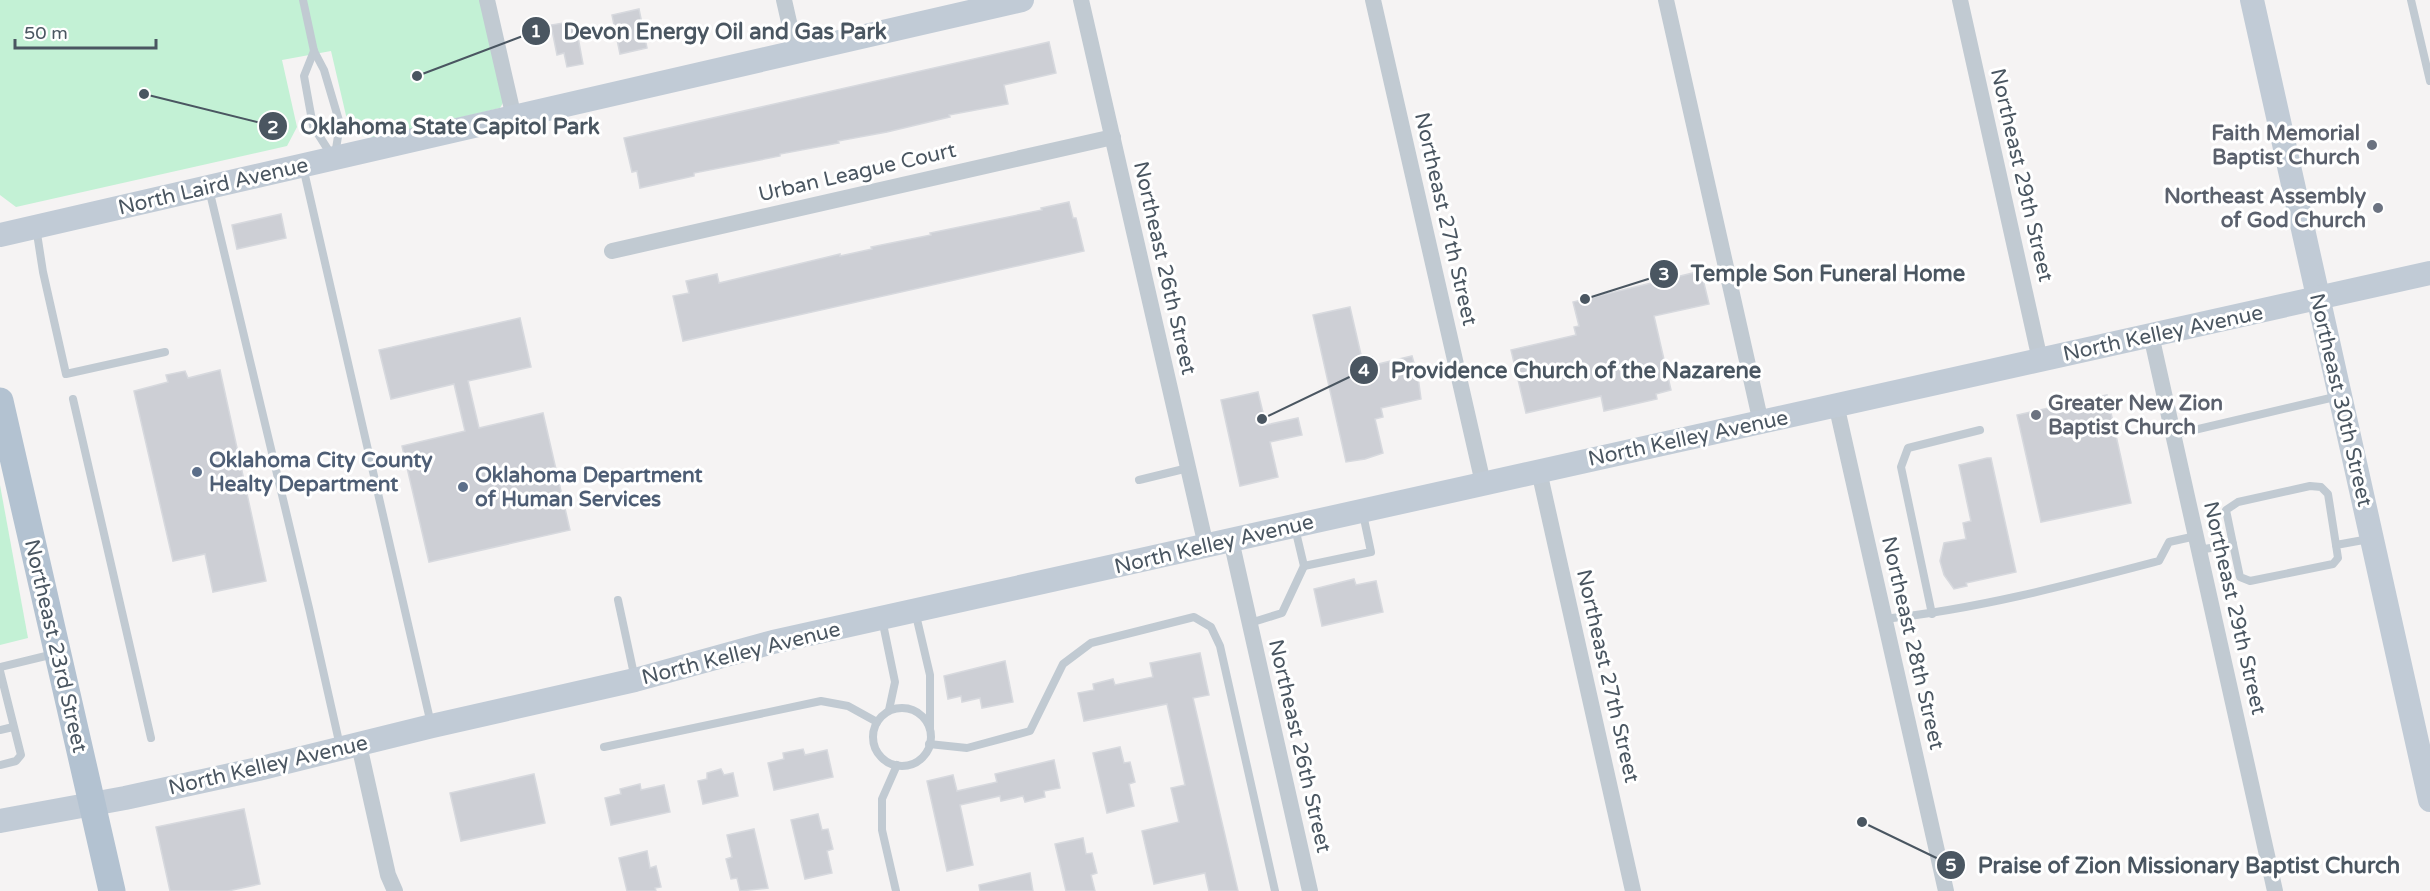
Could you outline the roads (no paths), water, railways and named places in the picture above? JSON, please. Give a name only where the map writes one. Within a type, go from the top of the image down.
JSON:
[{"type":"main road","name":"North Laird Avenue","points":[[0,235],[1022,0]]},
{"type":"main road","name":"Northeast 30th Street","points":[[2252,0],[2430,800]]},
{"type":"main road","name":"North Kelley Avenue","points":[[0,820],[92,804],[350,747],[635,680],[773,642],[2430,273]]},
{"type":"main road","name":"Northeast 23rd Street","points":[[0,401],[112,891]]},
{"type":"street","points":[[487,0],[514,118]]},
{"type":"street","points":[[784,0],[796,53]]},
{"type":"street","name":"Northeast 26th Street","points":[[1081,0],[1206,546]]},
{"type":"street","name":"Northeast 27th Street","points":[[1373,0],[1483,483]]},
{"type":"street","points":[[1666,0],[1761,423]]},
{"type":"street","name":"Northeast 29th Street","points":[[1960,0],[2040,360]]},
{"type":"street","name":"Urban League Court","points":[[612,251],[1113,137]]},
{"type":"street","name":"Northeast 29th Street","points":[[2151,335],[2275,891]]},
{"type":"street","name":"Northeast 28th Street","points":[[1836,404],[1946,891]]},
{"type":"street","name":"Northeast 27th Street","points":[[1539,471],[1633,891]]},
{"type":"street","name":"Northeast 26th Street","points":[[1231,540],[1310,891]]},
{"type":"street","points":[[350,747],[388,875],[395,891]]},
{"type":"lane","points":[[303,0],[314,51],[324,70],[339,124],[334,159]]},
{"type":"lane","points":[[2411,0],[2430,81]]},
{"type":"lane","points":[[314,51],[304,76],[313,126],[334,159]]},
{"type":"lane","points":[[302,166],[432,726]]},
{"type":"lane","points":[[208,188],[309,608],[350,747]]},
{"type":"lane","points":[[36,227],[43,272],[66,374],[165,352]]},
{"type":"lane","points":[[2173,435],[2340,396]]},
{"type":"lane","points":[[73,399],[151,738]]},
{"type":"lane","points":[[1932,614],[1901,467],[1908,448],[1980,430]]},
{"type":"lane","points":[[1139,480],[1188,468]]},
{"type":"lane","points":[[2310,486],[2321,487],[2328,494],[2338,558],[2333,564],[2250,581],[2240,577],[2233,544],[2226,510],[2238,502],[2310,486]]},
{"type":"lane","points":[[1304,566],[1371,552],[1362,511]]},
{"type":"lane","points":[[1250,623],[1282,613],[1304,566],[1295,526]]},
{"type":"lane","points":[[2336,544],[2372,538]]},
{"type":"lane","points":[[1884,619],[1932,614],[2021,597],[2159,561],[2169,542],[2233,544]]},
{"type":"lane","points":[[618,600],[635,680]]},
{"type":"lane","points":[[881,618],[895,682],[889,710],[877,722],[873,730],[875,749],[881,756],[897,765],[915,762],[922,757],[929,744],[930,675],[915,611]]},
{"type":"lane","points":[[929,744],[967,748],[1030,730],[1064,664],[1091,643],[1194,617],[1211,627],[1220,646],[1275,891]]},
{"type":"lane","points":[[0,765],[16,761],[21,755],[3,700],[0,669],[57,653]]},
{"type":"lane","points":[[604,747],[821,701],[848,706],[877,722]]},
{"type":"lane","points":[[889,710],[906,708],[915,711],[922,716],[930,732]]},
{"type":"lane","points":[[0,730],[13,727]]},
{"type":"lane","points":[[896,891],[882,830],[882,799],[897,765]]},
{"type":"place","name":"Devon Energy Oil and Gas Park","points":[[417,76]]},
{"type":"place","name":"Oklahoma State Capitol Park","points":[[144,94]]},
{"type":"place","name":"Faith Memorial Baptist Church","points":[[2372,145]]},
{"type":"place","name":"Northeast Assembly of God Church","points":[[2378,208]]},
{"type":"place","name":"Temple Son Funeral Home","points":[[1585,299]]},
{"type":"place","name":"Greater New Zion Baptist Church","points":[[2036,415]]},
{"type":"place","name":"Providence Church of the Nazarene","points":[[1262,419]]},
{"type":"place","name":"Oklahoma City County Healty Department","points":[[197,472]]},
{"type":"place","name":"Oklahoma Department of Human Services","points":[[463,487]]},
{"type":"place","name":"Praise of Zion Missionary Baptist Church","points":[[1862,822]]}]
